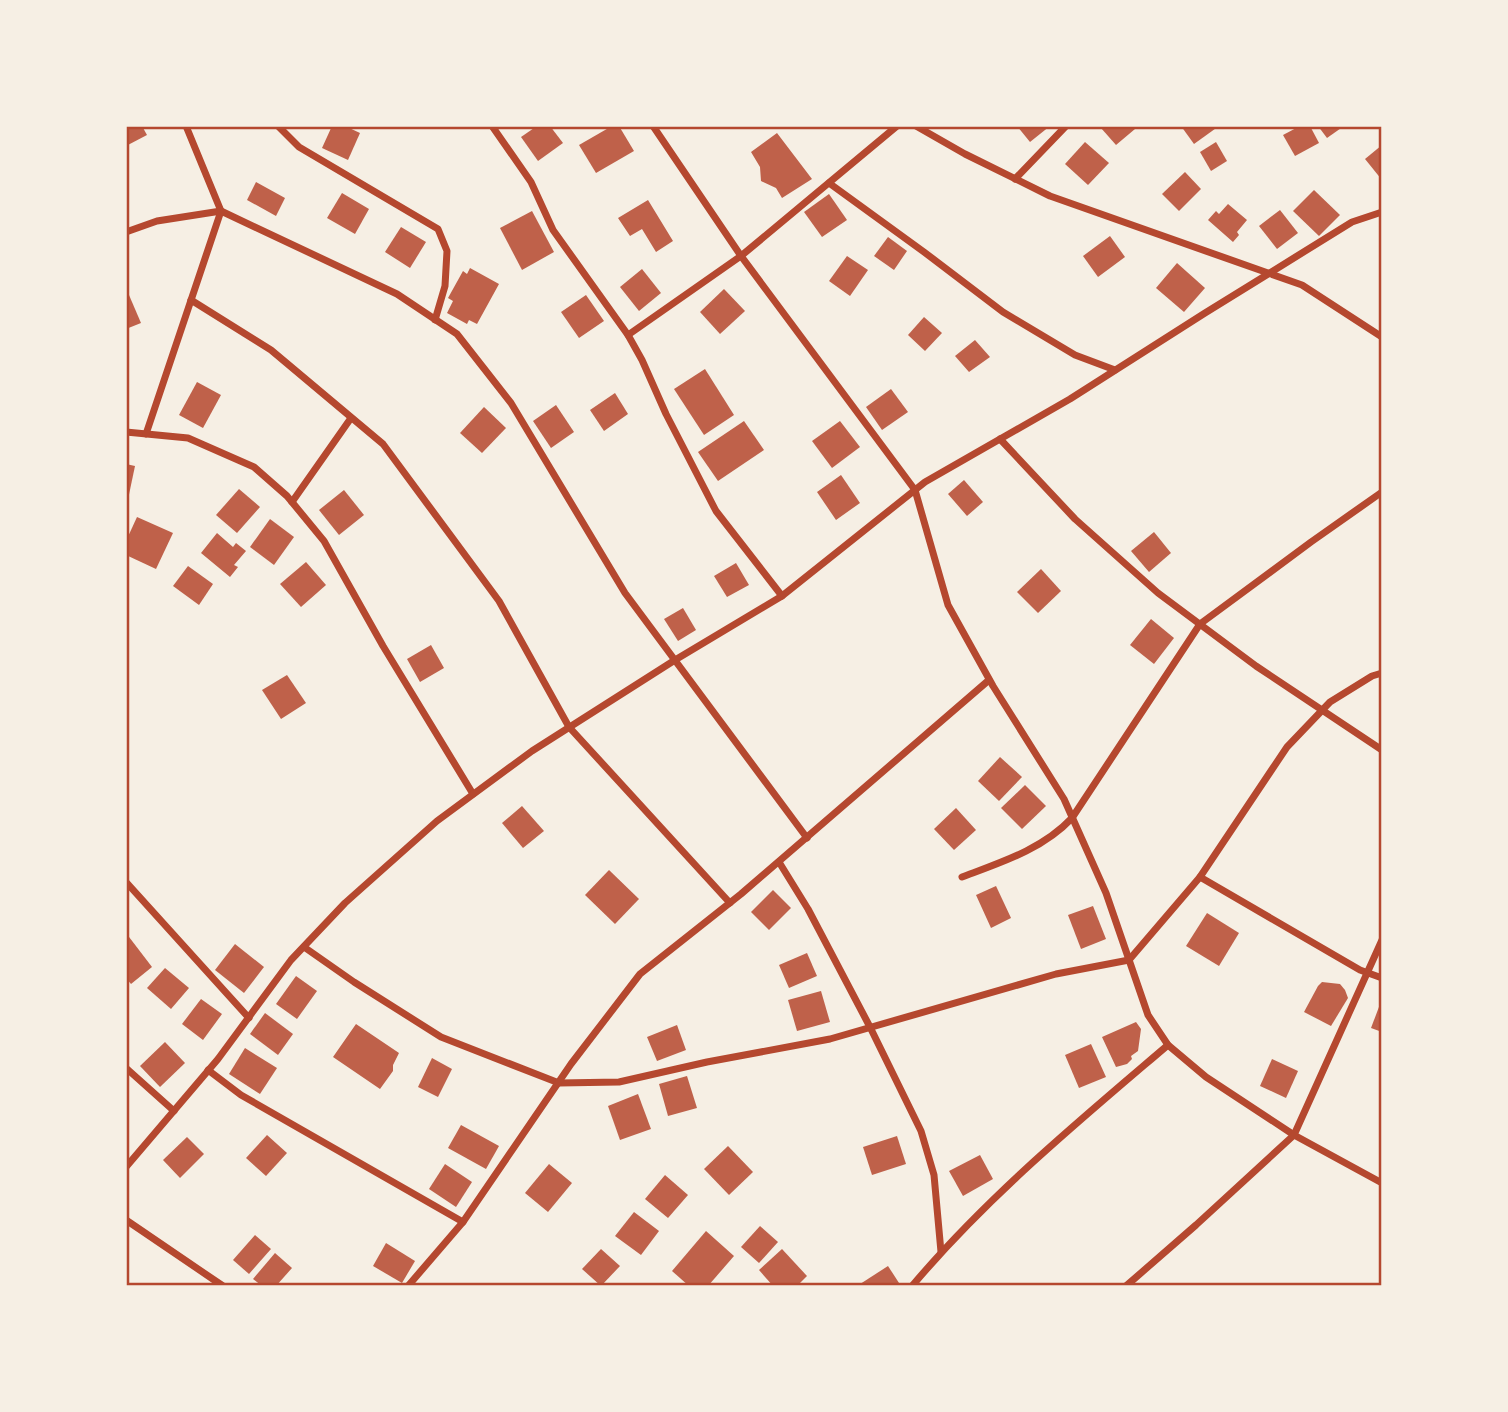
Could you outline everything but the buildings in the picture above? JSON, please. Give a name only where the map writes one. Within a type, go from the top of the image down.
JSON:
[{"type":"street","points":[[146,434],[221,211],[186,126]]},
{"type":"street","points":[[278,126],[299,148],[438,229],[447,251],[445,286],[435,320]]},
{"type":"street","points":[[492,126],[531,182],[553,230],[628,335],[716,511],[782,596]]},
{"type":"street","points":[[653,126],[741,256],[915,490],[948,606],[989,680],[1064,799],[1106,893],[1148,1015],[1168,1045],[1206,1077],[1294,1135],[1382,1183]]},
{"type":"street","points":[[628,335],[741,256],[897,126]]},
{"type":"street","points":[[916,126],[965,154],[1050,196],[1302,285],[1382,337]]},
{"type":"street","points":[[1015,179],[1066,126]]},
{"type":"street","points":[[829,183],[1003,312],[1075,355],[1115,370]]},
{"type":"street","points":[[126,232],[158,221],[221,211],[397,294],[457,334],[512,403],[625,593],[807,838]]},
{"type":"street","points":[[126,1167],[208,1070],[291,960],[345,903],[437,821],[532,751],[782,596],[925,482],[1070,399],[1352,222],[1382,212]]},
{"type":"street","points":[[191,300],[271,351],[383,444],[499,601],[569,727],[730,903]]},
{"type":"street","points":[[292,502],[351,418]]},
{"type":"street","points":[[126,432],[188,438],[254,467],[288,496],[324,541],[383,646],[473,794]]},
{"type":"street","points":[[1000,439],[1075,519],[1158,593],[1256,666],[1382,750]]},
{"type":"street","points":[[962,877],[1019,856],[1059,832],[1072,818],[1200,624],[1382,492]]},
{"type":"street","points":[[304,947],[441,1037],[559,1083],[619,1082],[830,1039],[1056,974],[1129,960],[1200,877],[1287,747],[1330,702],[1372,676],[1382,673]]},
{"type":"street","points":[[408,1286],[463,1222],[559,1083],[640,974],[779,862],[989,680]]},
{"type":"street","points":[[779,862],[808,909],[921,1131],[934,1175],[941,1251]]},
{"type":"street","points":[[1200,877],[1360,970],[1382,978]]},
{"type":"street","points":[[126,883],[249,1018]]},
{"type":"street","points":[[1126,1286],[1294,1135],[1382,940]]},
{"type":"street","points":[[912,1286],[941,1251],[1046,1149],[1168,1045]]},
{"type":"street","points":[[126,1068],[174,1111]]},
{"type":"street","points":[[208,1070],[242,1096],[463,1222]]},
{"type":"street","points":[[126,1220],[223,1286]]}]
